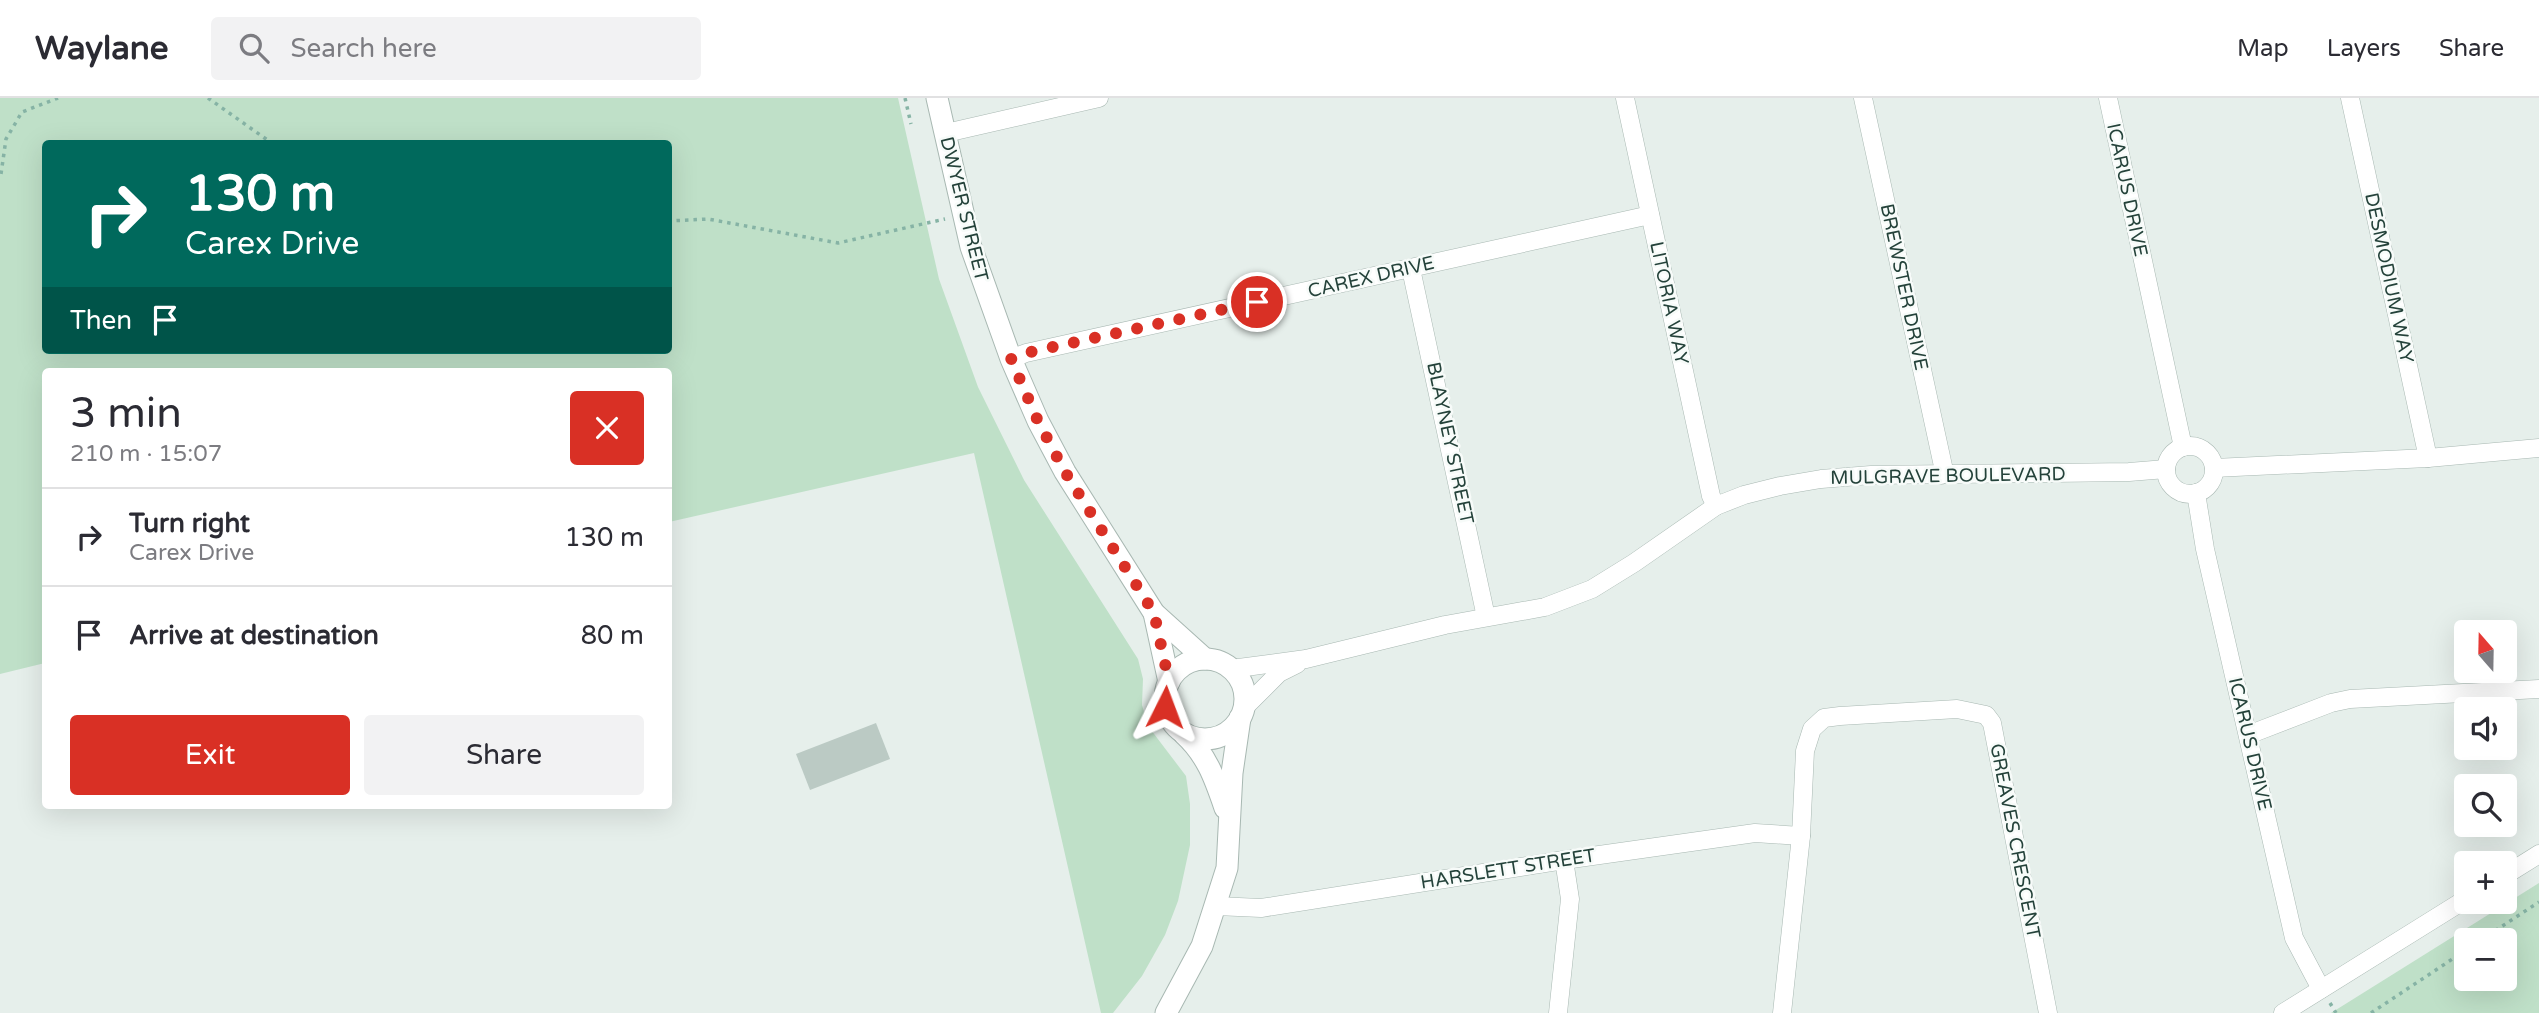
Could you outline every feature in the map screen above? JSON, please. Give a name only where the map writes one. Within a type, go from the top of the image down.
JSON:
[{"type":"street","name":"DWYER STREET","points":[[937,98],[974,259],[1011,359],[1038,421],[1065,472],[1154,613],[1205,659]]},
{"type":"street","points":[[946,133],[1099,98]]},
{"type":"street","name":"LITORIA WAY","points":[[1625,98],[1711,496],[1716,506]]},
{"type":"street","name":"BREWSTER DRIVE","points":[[1863,98],[1943,466],[1941,475]]},
{"type":"street","name":"ICARUS DRIVE","points":[[2108,98],[2183,447]]},
{"type":"street","name":"DESMODIUM WAY","points":[[2350,98],[2428,458]]},
{"type":"street","name":"CAREX DRIVE","points":[[1011,359],[1026,353],[1650,215]]},
{"type":"street","name":"BLAYNEY STREET","points":[[1411,268],[1486,617]]},
{"type":"street","points":[[2183,447],[2204,450],[2213,461],[2210,484],[2196,493],[2182,493],[2175,489],[2166,477],[2171,455],[2183,447]]},
{"type":"street","points":[[2214,468],[2428,458],[2539,448]]},
{"type":"street","name":"MULGRAVE BOULEVARD","points":[[1231,669],[1306,659],[1486,617],[1545,607],[1592,589],[1634,564],[1716,506],[1744,495],[1821,479],[1871,475],[2166,469]]},
{"type":"street","name":"ICARUS DRIVE","points":[[2196,493],[2205,550],[2294,937],[2321,989]]},
{"type":"street","name":"DWYER STREET","points":[[1154,613],[1169,682]]},
{"type":"street","points":[[1166,1013],[1202,946],[1227,868],[1229,821],[1231,773],[1242,713],[1243,686],[1231,669],[1215,660],[1205,659],[1184,665],[1169,682],[1164,698],[1165,707],[1172,723],[1199,748],[1214,774],[1229,821]]},
{"type":"street","name":"MULGRAVE BOULEVARD","points":[[1242,713],[1279,673],[1306,659]]},
{"type":"street","points":[[2248,735],[2332,703],[2350,699],[2539,689]]},
{"type":"street","name":"GREAVES CRESCENT","points":[[1782,1013],[1801,836],[1805,751],[1812,729],[1824,718],[1957,709],[1986,715],[1993,723],[2048,1013]]},
{"type":"street","points":[[1184,734],[1195,738],[1216,738],[1226,734],[1242,713]]},
{"type":"street","name":"HARSLETT STREET","points":[[1216,906],[1261,908],[1755,833],[1801,836]]},
{"type":"street","points":[[2517,868],[2539,854]]},
{"type":"street","points":[[1558,1013],[1570,899],[1564,860]]},
{"type":"street","points":[[2283,1013],[2454,906]]},
{"type":"path","points":[[1,174],[6,139],[22,112],[58,98]]},
{"type":"path","points":[[208,98],[267,140]]},
{"type":"path","points":[[905,98],[911,124]]},
{"type":"path","points":[[672,220],[708,219],[838,243],[965,214]]},
{"type":"path","points":[[2500,928],[2539,902]]},
{"type":"path","points":[[2371,1013],[2454,958]]},
{"type":"green space","points":[[0,98],[898,98],[939,279],[978,387],[1024,480],[1138,659],[1143,679],[1142,705],[1148,726],[1186,776],[1190,804],[1190,845],[1178,901],[1165,935],[1142,976],[1113,1013],[1101,1013],[974,453],[672,521],[672,368],[42,368],[42,664],[0,674]]},
{"type":"green space","points":[[2539,883],[2539,1013],[2331,1013],[2454,936],[2454,991],[2517,991],[2517,928],[2467,928],[2489,914],[2517,914],[2517,897]]},
{"type":"building","points":[[876,723],[890,759],[810,790],[796,754]]},
{"type":"route","points":[[1165,707],[1164,698],[1169,682],[1154,613],[1065,472],[1038,421],[1011,359],[1026,353],[1257,302]]}]
